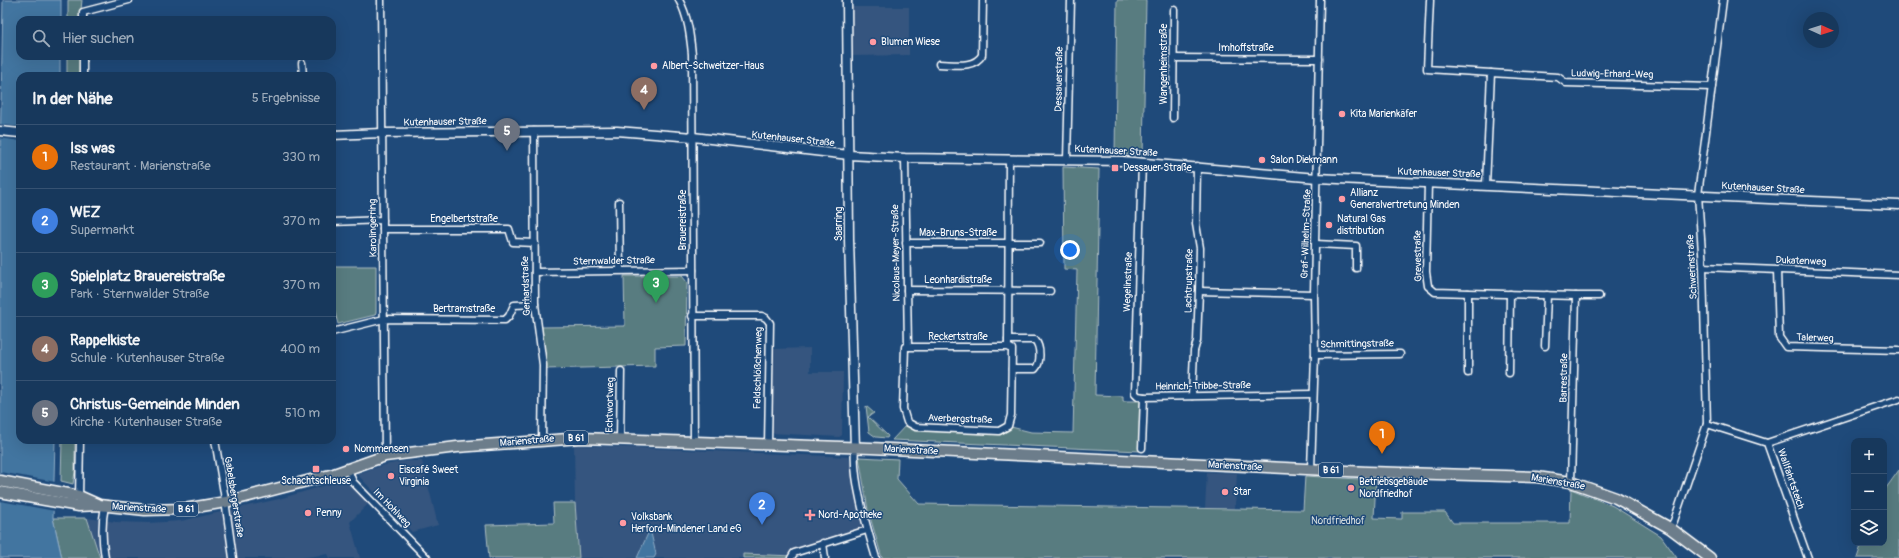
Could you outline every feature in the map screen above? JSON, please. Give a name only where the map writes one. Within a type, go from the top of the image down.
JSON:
[{"type":"main road","name":"Marienstraße","points":[[0,492],[61,503],[79,501],[145,510],[163,510],[202,507],[226,502],[348,469],[385,456],[542,440],[581,438],[855,448],[1311,469],[1537,476],[1571,482],[1616,498],[1670,528],[1710,558]]},
{"type":"main road","name":"Marienstraße","points":[[0,481],[61,492],[79,501]]},
{"type":"street","points":[[84,16],[84,12],[129,0]]},
{"type":"street","name":"Karolingerring","points":[[381,0],[385,456]]},
{"type":"street","name":"Brauereistraße","points":[[679,0],[683,7],[689,29],[692,54],[692,316],[694,442]]},
{"type":"street","name":"Saarring","points":[[846,0],[849,239],[855,448]]},
{"type":"street","points":[[939,64],[971,64],[982,55],[983,0]]},
{"type":"street","name":"Dessauerstraße","points":[[1067,159],[1071,0]]},
{"type":"street","name":"Graf-Wilhelm-Straße","points":[[1311,469],[1312,394],[1315,355],[1314,294],[1320,0]]},
{"type":"street","name":"Ludwig-Erhard-Weg","points":[[1430,0],[1427,69],[1558,78],[1566,83],[1712,86]]},
{"type":"street","name":"Schwerinstraße","points":[[1670,528],[1674,521],[1707,424],[1703,266],[1698,195],[1723,0]]},
{"type":"street","name":"Wangenheimstraße","points":[[1173,118],[1174,10]]},
{"type":"street","name":"Imhoffstraße","points":[[1174,58],[1319,59]]},
{"type":"street","points":[[83,60],[83,72]]},
{"type":"street","points":[[302,63],[303,72]]},
{"type":"street","points":[[1486,185],[1491,73]]},
{"type":"street","points":[[0,131],[16,133]]},
{"type":"street","name":"Gerhardstraße","points":[[534,131],[535,304],[543,365],[542,440]]},
{"type":"street","name":"Kutenhauser Straße","points":[[336,135],[382,132],[617,131],[693,137],[849,155],[905,158],[1009,160],[1067,159],[1142,162],[1317,178],[1899,204]]},
{"type":"street","name":"Nicolaus-Meyer-Straße","points":[[905,158],[908,347]]},
{"type":"street","points":[[1008,347],[1009,160]]},
{"type":"street","name":"Wegelinstraße","points":[[1142,162],[1135,393],[1138,396],[1144,397]]},
{"type":"street","name":"Lachtrupstraße","points":[[1192,396],[1194,351],[1197,341],[1199,291],[1200,248],[1196,224],[1198,166]]},
{"type":"street","name":"Grevestraße","points":[[1428,183],[1428,286],[1435,292],[1576,296]]},
{"type":"street","points":[[618,202],[620,270]]},
{"type":"street","points":[[336,222],[383,220]]},
{"type":"street","name":"Engelbertstraße","points":[[383,229],[509,229],[513,242],[535,243]]},
{"type":"street","name":"Max-Bruns-Straße","points":[[906,242],[1040,243]]},
{"type":"street","points":[[1316,244],[1356,246],[1356,268]]},
{"type":"street","name":"Dukatenweg","points":[[1703,266],[1899,275]]},
{"type":"street","name":"Sternwalder Straße","points":[[535,272],[693,270]]},
{"type":"street","name":"Talerweg","points":[[1777,270],[1779,337],[1786,347],[1899,350]]},
{"type":"street","name":"Leonhardistraße","points":[[907,290],[1050,291]]},
{"type":"street","points":[[1199,291],[1314,294]]},
{"type":"street","points":[[1468,293],[1468,373]]},
{"type":"street","points":[[1508,373],[1510,294]]},
{"type":"street","points":[[1545,346],[1547,295]]},
{"type":"street","points":[[1576,296],[1599,296]]},
{"type":"street","name":"Barrestraße","points":[[1571,482],[1576,296]]},
{"type":"street","name":"Bertramstraße","points":[[384,319],[506,320],[514,304],[535,304]]},
{"type":"street","name":"Feldschlößchenweg","points":[[692,316],[762,316],[770,323],[768,445]]},
{"type":"street","points":[[336,331],[384,319]]},
{"type":"street","points":[[1008,340],[1031,339],[1035,340],[1039,347],[1038,364],[1035,369],[1012,370]]},
{"type":"street","name":"Averbergstraße","points":[[908,347],[905,347],[903,413],[907,422],[916,427],[1004,430],[1008,426],[1012,415],[1012,349],[1008,347]]},
{"type":"street","name":"Reckertstraße","points":[[908,347],[1008,347]]},
{"type":"street","name":"Schmittingstraße","points":[[1315,355],[1400,354]]},
{"type":"street","name":"Echtwortweg","points":[[620,439],[621,371]]},
{"type":"street","name":"Heinrich-Tribbe-Straße","points":[[1142,448],[1144,397],[1312,394]]},
{"type":"street","points":[[1767,443],[1899,399]]},
{"type":"street","name":"Wallfahrtsteich","points":[[1707,424],[1767,443],[1808,558]]},
{"type":"street","points":[[79,501],[80,444]]},
{"type":"street","name":"Gabelsbergerstraße","points":[[215,444],[226,502],[233,558]]},
{"type":"street","points":[[855,448],[858,481],[867,530],[876,558]]},
{"type":"street","name":"Im Hohlweg","points":[[348,469],[352,482],[427,558]]},
{"type":"street","points":[[102,505],[102,538],[105,558]]},
{"type":"street","points":[[791,558],[794,553],[867,530]]},
{"type":"street","points":[[823,543],[825,558]]},
{"type":"shaded area","points":[[3,0],[61,0],[61,16],[16,16],[16,60],[60,60],[60,72],[16,72],[16,444],[55,444],[53,518],[62,558],[0,558],[0,158]]},
{"type":"shaded area","points":[[851,7],[909,7],[909,55],[851,56]]},
{"type":"shaded area","points":[[810,348],[810,372],[843,372],[842,435],[839,437],[772,433],[773,349]]},
{"type":"shaded area","points":[[574,445],[849,457],[864,534],[794,556],[743,554],[743,558],[579,558],[575,503]]},
{"type":"shaded area","points":[[406,461],[422,461],[438,525],[412,532],[357,474],[384,465]]},
{"type":"shaded area","points":[[1207,472],[1237,473],[1235,508],[1205,508]]},
{"type":"shaded area","points":[[347,479],[350,485],[369,503],[350,522],[360,558],[330,558],[328,554],[300,558],[100,558],[87,518],[116,522],[148,523],[181,521],[279,499]]},
{"type":"shaded area","points":[[650,529],[656,554],[654,558],[637,558]]},
{"type":"green space","points":[[68,0],[82,0],[80,16],[68,16]]},
{"type":"green space","points":[[1117,0],[1146,0],[1143,155],[1115,154]]},
{"type":"green space","points":[[67,60],[79,60],[79,72],[67,72]]},
{"type":"green space","points":[[1063,167],[1099,169],[1095,395],[1123,396],[1123,401],[1142,401],[1140,451],[892,440],[907,424],[1000,433],[1011,427],[1031,432],[1073,433],[1077,270],[1064,269]]},
{"type":"green space","points":[[336,266],[376,266],[375,315],[338,324],[336,316]]},
{"type":"green space","points":[[624,276],[682,276],[687,282],[686,346],[655,347],[655,366],[545,369],[540,327],[625,326]]},
{"type":"green space","points":[[866,406],[874,413],[868,417],[888,436],[887,438],[876,437],[869,432]]},
{"type":"green space","points":[[62,444],[75,444],[75,472],[73,484],[61,481]]},
{"type":"green space","name":"Nordfriedhof","points":[[859,457],[898,459],[897,479],[919,504],[1303,510],[1305,476],[1376,480],[1374,518],[1402,519],[1402,512],[1445,512],[1453,523],[1570,523],[1571,489],[1613,506],[1661,536],[1677,558],[882,558],[868,510]]},
{"type":"green space","points":[[1899,470],[1899,558],[1857,558],[1861,546],[1887,546],[1887,487]]},
{"type":"green space","points":[[553,503],[575,503],[579,558],[489,558],[486,525],[554,523]]},
{"type":"green space","points":[[53,518],[87,518],[100,558],[62,558]]},
{"type":"green space","points":[[743,554],[794,556],[794,558],[743,558]]},
{"type":"pier","points":[[0,124],[16,126],[16,140],[0,138]]},
{"type":"pier","points":[[0,472],[56,482],[55,511],[0,501]]},
{"type":"place","name":"Blumen Wiese","points":[[873,42]]},
{"type":"place","name":"Albert-Schweitzer-Haus","points":[[654,66]]},
{"type":"place","name":"Rappelkiste","points":[[644,110]]},
{"type":"place","name":"Kita Marienkäfer","points":[[1342,114]]},
{"type":"place","name":"Christus-Gemeinde Minden","points":[[507,151]]},
{"type":"place","name":"Salon Diekmann","points":[[1262,160]]},
{"type":"place","name":"Dessauer Straße","points":[[1115,168]]},
{"type":"place","name":"Allianz Generalvertretung Minden","points":[[1342,199]]},
{"type":"place","name":"Natural Gas distribution","points":[[1329,225]]},
{"type":"place","name":"Spielplatz Brauereistraße","points":[[656,303]]},
{"type":"place","name":"Nommensen","points":[[346,449]]},
{"type":"place","name":"Iss was","points":[[1382,454]]},
{"type":"place","name":"Schachtschleuse","points":[[316,469]]},
{"type":"place","name":"Eiscafé Sweet Virginia","points":[[391,476]]},
{"type":"place","name":"Betriebsgebäude Nordfriedhof","points":[[1351,488]]},
{"type":"place","name":"Star","points":[[1225,492]]},
{"type":"place","name":"Penny","points":[[308,513]]},
{"type":"place","name":"Nord-Apotheke","points":[[810,515]]},
{"type":"place","name":"Volksbank Herford-Mindener Land eG","points":[[623,523]]},
{"type":"place","name":"WEZ","points":[[762,525]]}]
